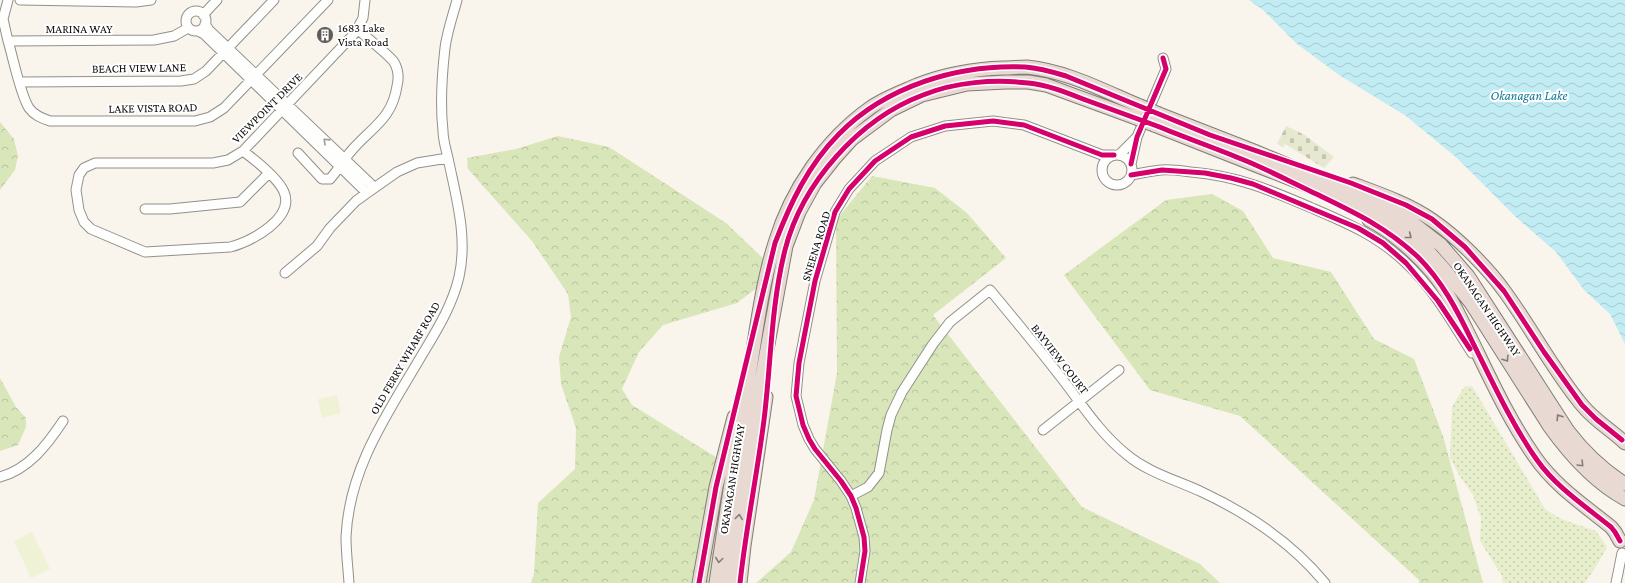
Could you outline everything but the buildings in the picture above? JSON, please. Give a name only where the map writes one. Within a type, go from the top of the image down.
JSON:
[{"type":"highway","name":"OKANAGAN HIGHWAY","points":[[716,583],[729,493],[762,300],[775,244],[788,209],[812,167],[839,134],[871,108],[895,94],[938,77],[974,69],[1026,67],[1049,71],[1071,78],[1157,120],[1251,156],[1340,187],[1400,215],[1441,245],[1468,276],[1568,431],[1581,448],[1598,464],[1625,484]]},
{"type":"highway","name":"OKANAGAN HIGHWAY","points":[[729,583],[750,442],[786,246],[799,212],[815,183],[834,159],[852,139],[891,110],[922,95],[967,84],[1006,82],[1046,85],[1138,112]]},
{"type":"highway","name":"OKANAGAN HIGHWAY","points":[[1251,156],[1363,209],[1397,227],[1427,250],[1471,303],[1564,446],[1591,474],[1625,498]]},
{"type":"highway","points":[[1251,156],[1350,183],[1406,205],[1432,219],[1478,261],[1504,291],[1544,352],[1582,405],[1596,419],[1624,441]]},
{"type":"highway","points":[[1251,156],[1373,222],[1399,241],[1433,272],[1450,298],[1498,393],[1535,457],[1548,474],[1572,496],[1611,526],[1623,546]]},
{"type":"highway","points":[[699,583],[716,486],[762,300]]},
{"type":"highway","points":[[740,583],[744,546],[763,422],[776,302]]},
{"type":"street","points":[[8,0],[3,19],[8,41]]},
{"type":"street","points":[[20,0],[136,2],[151,0]]},
{"type":"street","points":[[198,31],[203,27],[204,19],[217,0]]},
{"type":"street","name":"BEACH VIEW LANE","points":[[19,82],[180,81],[194,79],[206,71],[274,0]]},
{"type":"street","name":"LAKE VISTA ROAD","points":[[8,41],[19,82],[29,108],[38,117],[50,121],[195,121],[210,117],[224,108],[328,0]]},
{"type":"street","name":"VIEWPOINT DRIVE","points":[[268,173],[285,193],[286,205],[277,221],[241,245],[230,247],[145,252],[91,229],[84,222],[79,210],[76,190],[79,175],[84,168],[95,163],[213,163],[228,160],[243,151],[355,34],[363,18],[365,0]]},
{"type":"street","name":"OLD FERRY WHARF ROAD","points":[[349,583],[346,555],[347,531],[353,491],[365,455],[377,430],[444,318],[459,278],[463,235],[442,131],[442,91],[445,47],[458,0]]},
{"type":"street","points":[[226,50],[204,19],[197,12],[188,15],[186,22],[188,28],[204,34],[226,50],[370,190]]},
{"type":"street","name":"MARINA WAY","points":[[8,41],[154,40],[174,36],[188,28]]},
{"type":"street","points":[[298,153],[322,179],[330,179],[352,150],[391,109],[396,96],[398,81],[397,70],[393,61],[357,29]]},
{"type":"street","points":[[1137,137],[1116,155],[1108,157],[1102,168],[1102,174],[1110,183],[1116,185],[1122,184],[1128,181],[1131,175],[1131,164],[1137,137],[1166,68],[1163,58]]},
{"type":"street","name":"SNEENA ROAD","points":[[860,583],[865,551],[864,537],[856,508],[851,496],[841,481],[815,449],[809,439],[803,425],[796,396],[799,363],[814,281],[835,212],[849,189],[875,161],[911,137],[945,126],[993,121],[1024,125],[1102,155],[1116,155]]},
{"type":"street","name":"SNEENA ROAD","points":[[1078,146],[1092,157],[1102,168]]},
{"type":"street","points":[[145,209],[170,209],[240,202],[268,173],[243,151]]},
{"type":"street","points":[[1116,155],[1129,160],[1131,164]]},
{"type":"street","points":[[285,273],[317,246],[330,228],[356,201],[370,190],[397,172],[417,163],[448,158]]},
{"type":"street","points":[[1131,175],[1162,170],[1205,173],[1231,178],[1253,184],[1358,228],[1383,243],[1406,263],[1425,284],[1438,301],[1498,393]]},
{"type":"street","name":"BAYVIEW COURT","points":[[851,496],[868,487],[879,473],[887,430],[892,415],[902,392],[933,344],[950,322],[990,290],[1064,381],[1103,433],[1126,455],[1154,472],[1199,491],[1238,510],[1290,547],[1310,565],[1325,583]]},
{"type":"street","points":[[1043,430],[1119,370]]},
{"type":"street","points":[[0,477],[19,469],[33,459],[43,450],[63,421]]},
{"type":"street","points":[[1617,583],[1623,546]]},
{"type":"street","points":[[1617,583],[1625,576]]},
{"type":"green space","points":[[0,122],[14,139],[18,156],[15,170],[0,190]]},
{"type":"green space","points":[[1286,126],[1305,135],[1334,157],[1324,168],[1285,144],[1283,147],[1277,144]]},
{"type":"green space","points":[[558,136],[609,147],[726,223],[769,264],[766,281],[737,303],[663,325],[639,352],[622,389],[632,405],[748,477],[727,583],[531,583],[534,573],[538,503],[575,469],[576,428],[561,384],[559,357],[571,317],[568,294],[532,241],[468,169],[467,158],[516,149]]},
{"type":"green space","points":[[872,176],[935,188],[967,213],[1006,258],[933,315],[1082,507],[1200,564],[1220,583],[756,583],[791,552],[814,500],[837,373],[836,220]]},
{"type":"green space","points":[[1212,194],[1243,211],[1273,258],[1331,272],[1374,339],[1414,359],[1443,436],[1483,583],[1419,583],[1419,580],[1240,416],[1150,390],[1064,275],[1166,200]]},
{"type":"green space","points":[[0,378],[16,407],[26,418],[26,427],[18,445],[0,451]]},
{"type":"green space","points":[[1472,386],[1545,509],[1561,519],[1596,531],[1607,547],[1585,583],[1503,583],[1502,576],[1480,541],[1481,518],[1473,495],[1459,475],[1450,457],[1452,407],[1464,387]]},
{"type":"green space","points":[[337,395],[341,413],[322,418],[318,399]]},
{"type":"green space","points":[[32,532],[50,569],[31,578],[14,541]]},
{"type":"water","name":"Okanagan Lake","points":[[1249,0],[1625,0],[1625,344],[1610,314],[1584,290],[1556,252],[1518,219],[1457,158],[1406,116],[1339,75],[1297,44],[1263,10]]},
{"type":"cycle path","points":[[1131,164],[1137,137],[1166,69],[1163,58]]},
{"type":"cycle path","points":[[699,583],[716,487],[775,243],[801,186],[818,159],[839,134],[858,117],[878,103],[924,81],[974,69],[1025,67],[1041,69],[1066,76],[1210,135],[1351,183],[1406,205],[1432,219],[1465,247],[1504,291],[1544,352],[1582,405],[1596,419],[1622,440]]},
{"type":"cycle path","points":[[740,583],[764,420],[774,313],[780,271],[793,225],[805,201],[819,178],[836,156],[877,120],[899,106],[923,95],[948,87],[961,84],[1002,81],[1035,84],[1063,91],[1252,163],[1366,219],[1392,236],[1418,257],[1442,286],[1461,318],[1510,417],[1537,460],[1562,488],[1611,527],[1620,541]]},
{"type":"cycle path","points":[[860,583],[865,551],[864,537],[856,508],[851,496],[841,481],[815,449],[809,439],[803,425],[796,396],[799,363],[815,281],[835,212],[849,189],[875,161],[911,137],[945,126],[993,121],[1024,125],[1102,155],[1114,155]]},
{"type":"cycle path","points":[[1131,175],[1162,170],[1205,173],[1231,178],[1253,184],[1358,228],[1383,243],[1406,263],[1438,301],[1470,349]]},
{"type":"place","name":"1683 Lake Vista Road","points":[[325,35]]}]
